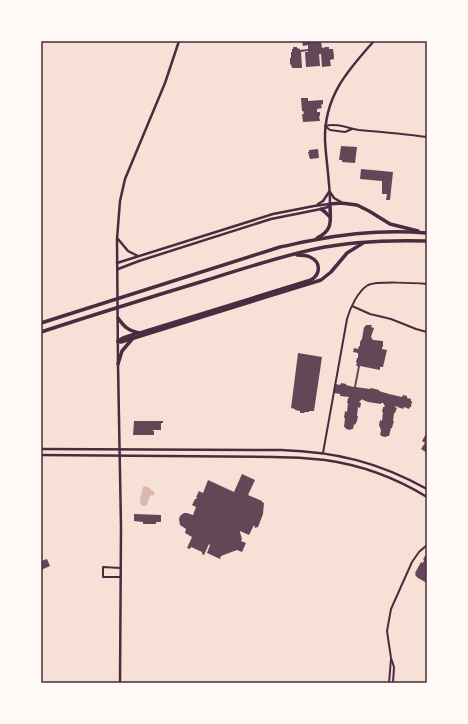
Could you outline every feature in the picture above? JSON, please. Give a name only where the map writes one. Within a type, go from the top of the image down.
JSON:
[{"type":"highway","points":[[314,240],[327,231],[331,223],[330,204],[341,202],[358,205],[390,224],[426,233]]},
{"type":"highway","points":[[321,209],[330,217]]},
{"type":"highway","points":[[41,323],[280,247],[314,240],[366,233],[426,233]]},
{"type":"highway","points":[[41,332],[126,304],[315,249],[392,240],[427,241]]},
{"type":"highway","points":[[118,341],[121,342],[321,280],[331,272],[347,252],[365,242]]},
{"type":"highway","points":[[118,341],[140,332],[316,278],[319,268],[316,261],[309,256],[292,255]]},
{"type":"highway","points":[[118,318],[128,329],[133,332],[140,332]]},
{"type":"highway","points":[[118,364],[124,347],[133,338]]},
{"type":"street","points":[[120,683],[121,568],[117,239],[119,208],[125,179],[165,82],[179,41]]},
{"type":"street","points":[[118,269],[271,219],[328,207],[330,204],[330,192],[325,146],[325,126],[329,108],[339,84],[350,68],[374,41]]},
{"type":"street","points":[[325,126],[332,124],[352,129],[427,137]]},
{"type":"street","points":[[325,126],[330,130],[345,132],[352,129]]},
{"type":"street","points":[[330,192],[334,198],[341,202]]},
{"type":"street","points":[[314,206],[323,201],[330,192]]},
{"type":"street","points":[[118,263],[273,214],[330,204]]},
{"type":"street","points":[[117,239],[128,251],[138,256]]},
{"type":"street","points":[[322,453],[347,319],[354,301],[370,284],[427,284]]},
{"type":"street","points":[[352,306],[370,314],[391,319],[427,332]]},
{"type":"street","points":[[41,449],[281,450],[322,453],[357,460],[377,466],[399,474],[427,488]]},
{"type":"street","points":[[41,455],[273,457],[326,460],[356,466],[378,473],[427,496]]},
{"type":"street","points":[[393,683],[394,667],[391,658],[387,631],[391,609],[412,562],[427,545]]},
{"type":"street","points":[[121,568],[103,567],[103,577],[121,577]]},
{"type":"street","points":[[389,683],[389,667],[391,658]]},
{"type":"shaded area","points":[[144,486],[155,492],[153,496],[151,495],[149,498],[147,505],[144,506],[141,505],[140,497]]},
{"type":"building","points":[[302,41],[321,41],[322,48],[329,47],[329,49],[333,49],[334,59],[330,60],[331,66],[322,67],[321,54],[319,54],[320,66],[306,67],[305,52],[308,51],[301,52],[302,68],[292,68],[291,64],[290,65],[290,58],[293,47],[297,47],[300,50],[308,49],[308,45],[303,46]]},
{"type":"building","points":[[301,98],[308,98],[308,101],[323,100],[323,104],[321,105],[322,108],[317,109],[317,112],[320,112],[320,121],[303,122],[302,114],[304,114],[302,111]]},
{"type":"building","points":[[341,146],[357,147],[355,163],[342,162],[342,160],[339,160]]},
{"type":"building","points":[[318,149],[319,158],[310,159],[308,152],[309,150]]},
{"type":"building","points":[[361,169],[393,172],[390,200],[386,200],[387,194],[382,194],[382,181],[360,179]]},
{"type":"building","points":[[366,325],[372,325],[371,327],[374,328],[371,337],[373,340],[383,341],[382,349],[387,350],[383,367],[380,367],[380,370],[360,366],[356,387],[371,388],[402,397],[403,395],[407,396],[407,398],[411,399],[412,401],[409,409],[404,407],[403,409],[395,406],[397,408],[394,413],[392,428],[389,436],[386,437],[380,435],[381,430],[379,425],[380,420],[382,421],[383,407],[385,406],[383,403],[368,402],[363,399],[360,401],[359,402],[361,403],[360,408],[358,407],[357,421],[355,425],[354,424],[353,429],[346,429],[344,427],[344,418],[345,411],[347,412],[349,397],[340,396],[340,394],[334,393],[336,384],[340,385],[341,383],[354,387],[358,366],[356,366],[356,362],[358,353],[353,352],[354,348],[358,349],[360,346],[364,327]]},
{"type":"building","points":[[298,353],[322,357],[314,411],[304,413],[300,413],[300,411],[291,408]]},
{"type":"building","points":[[134,421],[163,421],[163,423],[161,423],[161,430],[152,430],[154,431],[154,435],[133,435]]},
{"type":"building","points":[[427,432],[427,453],[421,449],[425,443],[422,441]]},
{"type":"building","points":[[242,474],[255,480],[248,495],[264,503],[263,514],[258,527],[255,528],[254,525],[249,535],[240,531],[241,541],[246,543],[242,552],[237,550],[221,556],[220,559],[207,553],[209,544],[204,555],[202,552],[191,547],[190,549],[187,548],[192,537],[185,533],[186,529],[180,525],[180,516],[184,513],[193,515],[196,507],[192,505],[199,491],[203,493],[208,480],[234,492]]},
{"type":"building","points":[[134,514],[161,515],[161,522],[156,522],[156,524],[143,524],[143,522],[134,521]]},
{"type":"building","points":[[427,553],[427,583],[418,578],[415,573],[421,562],[423,563],[423,559]]},
{"type":"building","points":[[47,559],[50,566],[41,570],[41,561]]}]
